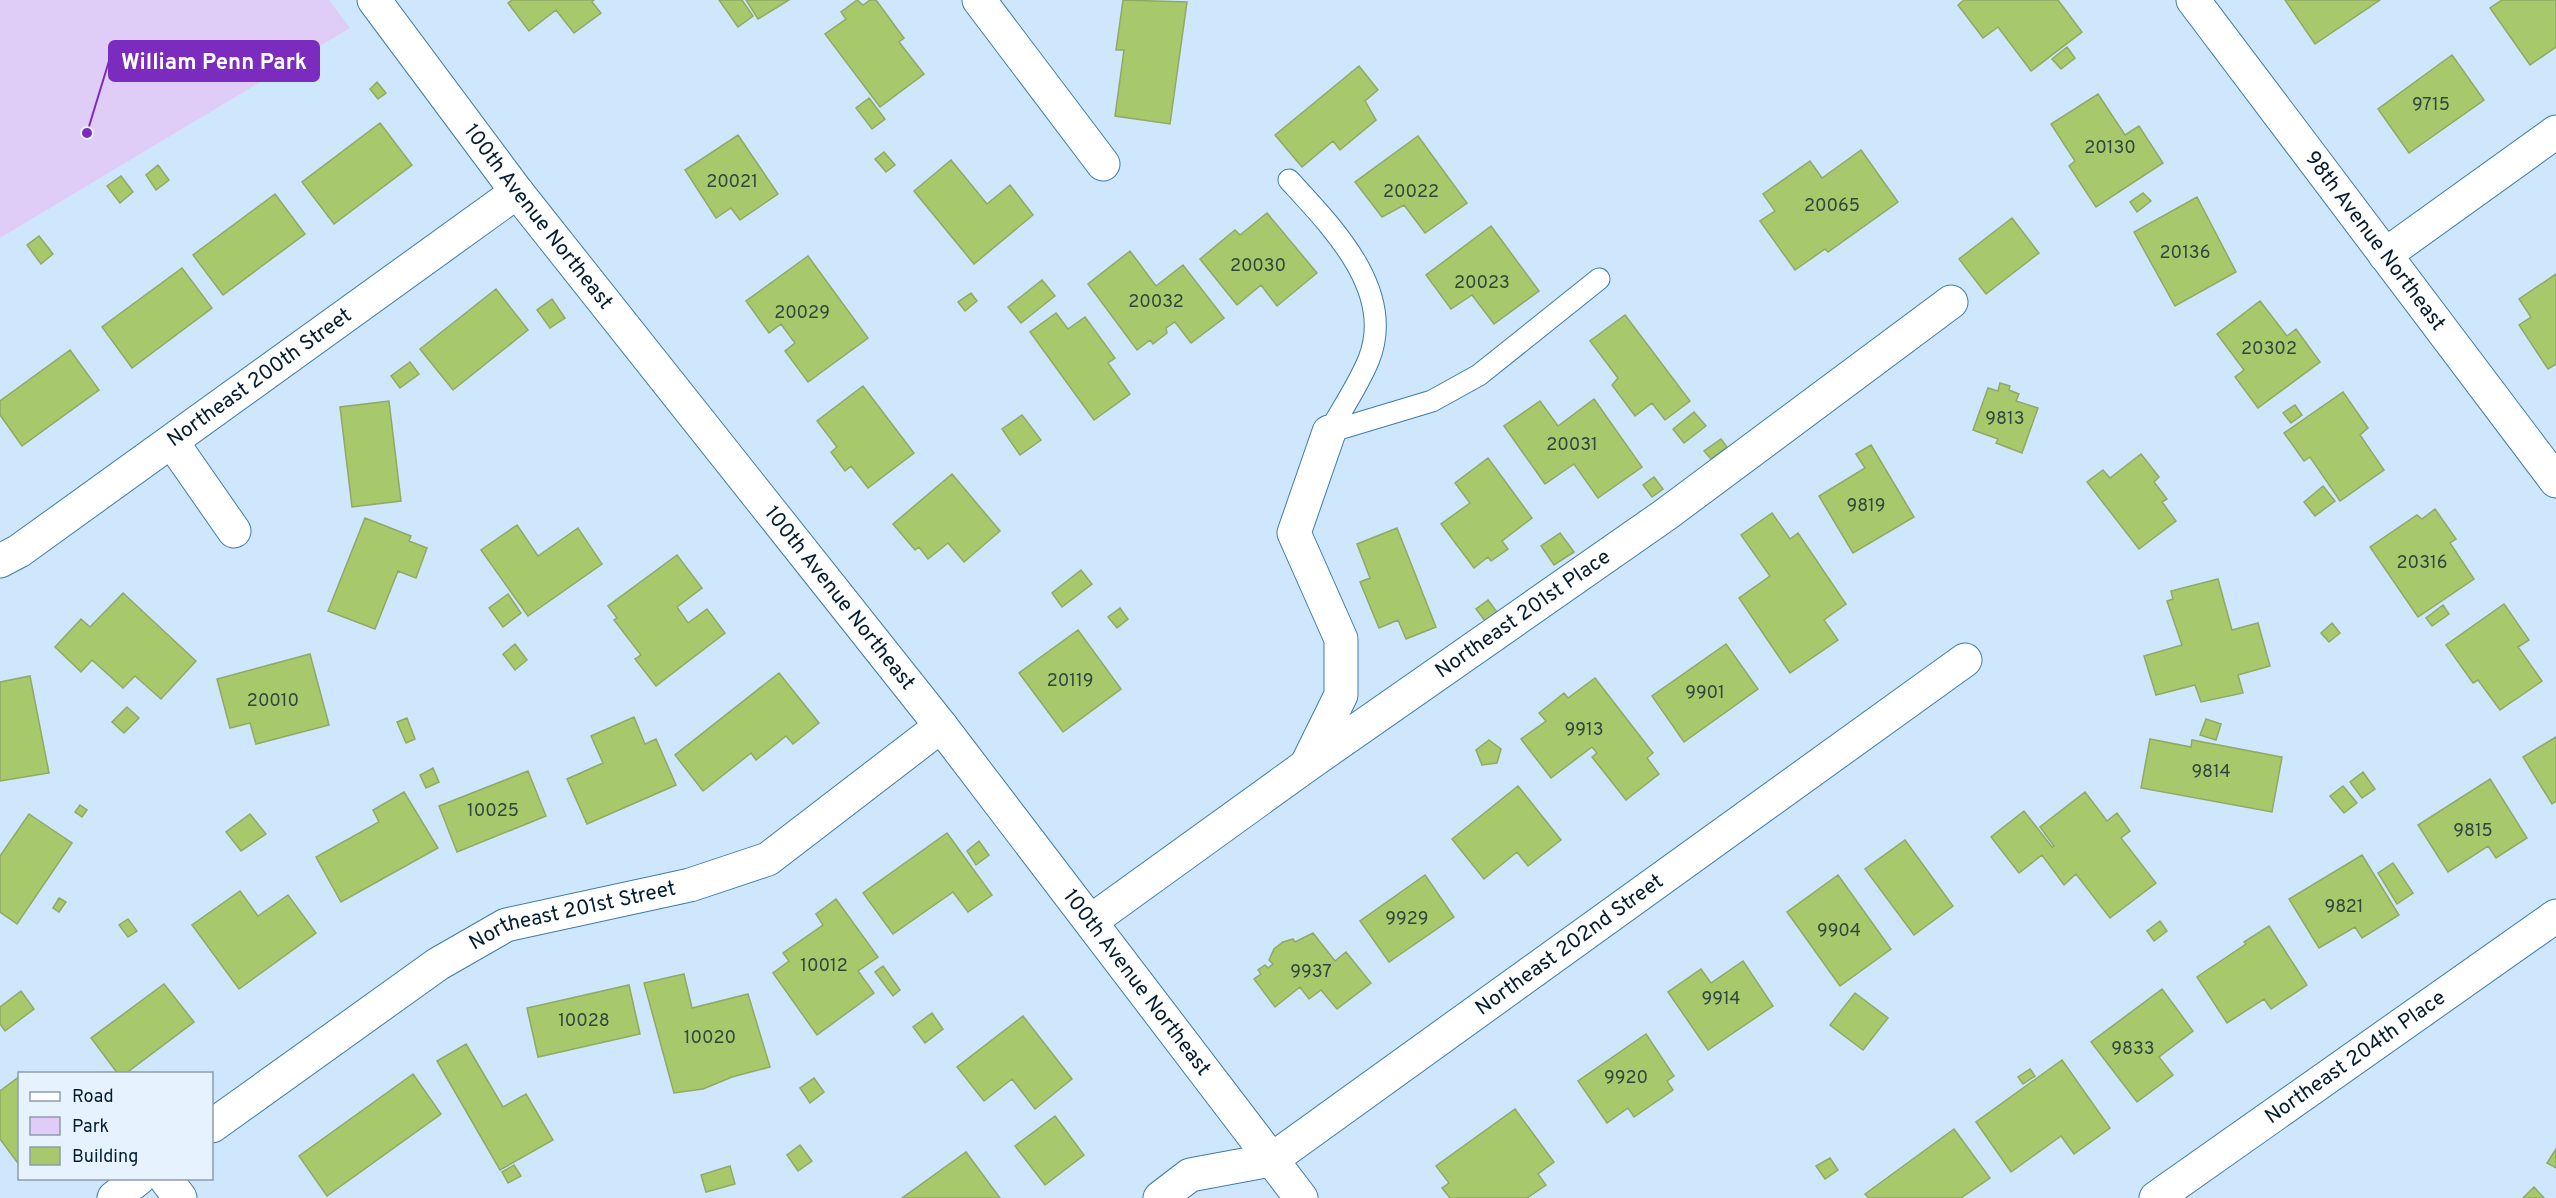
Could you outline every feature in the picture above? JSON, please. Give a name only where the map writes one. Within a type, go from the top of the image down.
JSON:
[{"type":"street","name":"100th Avenue Northeast","points":[[374,0],[517,192],[941,726],[1301,1198]]},
{"type":"street","points":[[980,0],[1103,164]]},
{"type":"street","name":"98th Avenue Northeast","points":[[2193,0],[2556,481]]},
{"type":"street","points":[[2385,255],[2556,132]]},
{"type":"street","name":"Northeast 200th Street","points":[[0,561],[19,551],[172,442],[517,192]]},
{"type":"street","name":"Northeast 201st Place","points":[[1090,921],[1307,765],[1665,515],[1951,302]]},
{"type":"street","points":[[1307,765],[1341,695],[1341,639],[1294,533],[1329,432]]},
{"type":"street","points":[[172,442],[234,531]]},
{"type":"street","name":"Northeast 202nd Street","points":[[1160,1198],[1190,1175],[1271,1160],[1965,660]]},
{"type":"street","name":"Northeast 201st Street","points":[[213,1125],[438,964],[506,925],[690,885],[768,859],[941,726]]},
{"type":"street","name":"Northeast 204th Place","points":[[2156,1198],[2556,916]]},
{"type":"street","points":[[114,1198],[138,1180]]},
{"type":"street","points":[[166,1180],[180,1198]]},
{"type":"lane","points":[[1289,180],[1333,227],[1356,261],[1375,321],[1370,358],[1329,432]]},
{"type":"lane","points":[[1329,432],[1432,401],[1479,375],[1599,279]]},
{"type":"green space","points":[[0,0],[329,0],[350,28],[0,238]]},
{"type":"building","points":[[512,0],[594,0],[592,2],[601,13],[574,33],[556,10],[529,31],[508,3]]},
{"type":"building","points":[[719,0],[742,0],[753,16],[738,27]]},
{"type":"building","points":[[746,0],[789,0],[758,19]]},
{"type":"building","points":[[857,0],[863,5],[870,0],[876,0],[904,38],[899,42],[924,74],[880,107],[825,34],[846,19],[841,12]]},
{"type":"building","points":[[1123,0],[1187,2],[1170,124],[1115,116],[1124,50],[1116,50]]},
{"type":"building","points":[[1964,0],[2058,0],[2082,32],[2031,71],[1998,27],[1983,38],[1958,5]]},
{"type":"building","points":[[2285,0],[2380,0],[2315,44]]},
{"type":"building","points":[[2502,0],[2556,0],[2556,47],[2530,65],[2490,8]]},
{"type":"building","points":[[2067,47],[2075,58],[2061,69],[2052,59]]},
{"type":"building","points":[[2452,55],[2484,100],[2409,153],[2378,109]]},
{"type":"building","points":[[1359,66],[1378,90],[1365,101],[1376,120],[1340,150],[1333,141],[1302,167],[1275,135]]},
{"type":"building","points":[[377,82],[386,93],[378,99],[370,89]]},
{"type":"building","points":[[2098,94],[2125,135],[2139,126],[2163,163],[2096,207],[2069,166],[2075,161],[2051,124]]},
{"type":"building","points":[[869,98],[885,119],[872,129],[856,108]]},
{"type":"building","points":[[380,123],[412,165],[334,224],[302,182]]},
{"type":"building","points":[[738,135],[778,194],[740,220],[731,208],[716,218],[685,170]]},
{"type":"building","points":[[1418,136],[1467,203],[1425,233],[1404,205],[1382,217],[1355,182]]},
{"type":"building","points":[[1861,150],[1898,202],[1828,252],[1825,249],[1795,270],[1760,221],[1775,211],[1763,194],[1810,161],[1822,178]]},
{"type":"building","points":[[884,152],[895,165],[886,172],[875,159]]},
{"type":"building","points":[[951,160],[987,204],[1010,185],[1033,215],[974,264],[914,191]]},
{"type":"building","points":[[158,165],[169,180],[156,190],[146,175]]},
{"type":"building","points":[[121,176],[133,192],[120,203],[107,186]]},
{"type":"building","points":[[2143,193],[2151,201],[2137,212],[2130,202]]},
{"type":"building","points":[[275,194],[305,234],[223,295],[193,255]]},
{"type":"building","points":[[2197,197],[2236,272],[2175,306],[2134,232]]},
{"type":"building","points":[[1267,213],[1317,273],[1277,306],[1261,285],[1237,305],[1200,259],[1235,230],[1240,235]]},
{"type":"building","points":[[2012,218],[2039,253],[1986,294],[1959,259]]},
{"type":"building","points":[[1491,226],[1539,291],[1494,324],[1472,295],[1451,309],[1426,275]]},
{"type":"building","points":[[39,236],[53,254],[41,264],[27,245]]},
{"type":"building","points":[[1130,251],[1156,286],[1183,265],[1224,318],[1191,343],[1175,322],[1166,328],[1167,333],[1153,344],[1150,340],[1137,350],[1088,284]]},
{"type":"building","points":[[808,256],[868,338],[808,382],[785,351],[795,343],[781,324],[769,333],[746,301]]},
{"type":"building","points":[[182,268],[212,308],[132,368],[102,327]]},
{"type":"building","points":[[2556,274],[2556,364],[2548,369],[2519,325],[2531,317],[2519,299]]},
{"type":"building","points":[[1042,280],[1055,296],[1021,323],[1008,307]]},
{"type":"building","points":[[496,289],[528,330],[453,390],[420,349]]},
{"type":"building","points":[[971,293],[977,301],[965,311],[958,302]]},
{"type":"building","points":[[552,299],[565,318],[550,328],[537,310]]},
{"type":"building","points":[[2260,301],[2287,336],[2296,329],[2320,362],[2258,408],[2235,377],[2244,370],[2217,334]]},
{"type":"building","points":[[1056,313],[1068,329],[1085,317],[1115,358],[1108,363],[1130,394],[1094,420],[1030,332]]},
{"type":"building","points":[[1625,315],[1690,401],[1665,420],[1652,403],[1635,416],[1612,385],[1618,378],[1590,341]]},
{"type":"building","points":[[70,350],[99,390],[22,446],[0,415],[0,401]]},
{"type":"building","points":[[410,362],[419,374],[400,388],[391,376]]},
{"type":"building","points":[[2000,383],[2010,386],[2009,390],[2019,394],[2016,401],[2038,408],[2022,453],[1996,443],[1998,439],[1973,430],[1988,388],[1998,391]]},
{"type":"building","points":[[863,386],[914,453],[868,488],[851,466],[845,471],[831,452],[837,447],[817,421]]},
{"type":"building","points":[[2343,392],[2368,428],[2360,435],[2384,470],[2340,501],[2310,457],[2304,461],[2284,433]]},
{"type":"building","points":[[1594,399],[1642,467],[1598,498],[1574,464],[1545,484],[1504,426],[1540,401],[1558,426]]},
{"type":"building","points":[[389,401],[401,501],[352,507],[340,407]]},
{"type":"building","points":[[2295,405],[2302,415],[2291,423],[2283,413]]},
{"type":"building","points":[[1694,412],[1706,426],[1684,443],[1673,429]]},
{"type":"building","points":[[1022,415],[1041,440],[1020,455],[1002,429]]},
{"type":"building","points":[[1721,439],[1727,447],[1711,459],[1704,451]]},
{"type":"building","points":[[1871,445],[1914,517],[1853,553],[1819,496],[1865,468],[1856,454]]},
{"type":"building","points":[[2141,454],[2159,477],[2154,482],[2167,499],[2162,502],[2176,521],[2139,549],[2087,482],[2103,470],[2110,478]]},
{"type":"building","points":[[1488,458],[1532,518],[1502,541],[1508,549],[1491,561],[1488,557],[1474,568],[1441,524],[1470,503],[1455,483]]},
{"type":"building","points":[[952,474],[1000,531],[964,562],[948,543],[928,559],[919,547],[915,550],[893,524]]},
{"type":"building","points":[[1654,477],[1663,489],[1652,497],[1643,485]]},
{"type":"building","points":[[2323,486],[2335,501],[2315,516],[2304,502]]},
{"type":"building","points":[[2435,509],[2456,539],[2450,543],[2474,579],[2418,617],[2370,547],[2417,515],[2422,519]]},
{"type":"building","points":[[1772,513],[1790,539],[1798,533],[1846,604],[1824,620],[1838,640],[1790,673],[1739,598],[1770,576],[1741,535]]},
{"type":"building","points":[[365,518],[411,536],[409,541],[427,548],[416,578],[398,571],[375,629],[328,611]]},
{"type":"building","points":[[517,525],[538,556],[578,528],[602,564],[528,616],[481,550]]},
{"type":"building","points":[[1397,528],[1436,627],[1406,639],[1398,620],[1379,628],[1360,582],[1370,578],[1357,544]]},
{"type":"building","points":[[1560,533],[1574,552],[1554,565],[1541,546]]},
{"type":"building","points":[[677,555],[702,588],[677,607],[688,623],[707,609],[725,633],[656,686],[635,659],[641,655],[614,620],[617,618],[608,606]]},
{"type":"building","points":[[1081,570],[1092,584],[1062,607],[1052,593]]},
{"type":"building","points":[[2218,579],[2232,630],[2258,623],[2270,666],[2238,675],[2243,693],[2201,702],[2195,685],[2156,695],[2144,656],[2182,645],[2167,601],[2173,599],[2171,591]]},
{"type":"building","points":[[123,593],[196,661],[161,699],[135,676],[123,688],[92,660],[81,672],[55,647],[81,619],[90,627]]},
{"type":"building","points":[[508,594],[521,613],[503,627],[489,608]]},
{"type":"building","points":[[1488,600],[1497,612],[1485,621],[1476,609]]},
{"type":"building","points":[[2504,604],[2529,640],[2518,647],[2542,681],[2500,710],[2478,680],[2473,683],[2446,645]]},
{"type":"building","points":[[2443,605],[2449,614],[2432,626],[2426,618]]},
{"type":"building","points":[[1120,608],[1128,619],[1117,628],[1108,617]]},
{"type":"building","points":[[2332,623],[2340,633],[2329,642],[2321,633]]},
{"type":"building","points":[[1078,630],[1121,689],[1063,732],[1019,673]]},
{"type":"building","points":[[515,644],[527,660],[515,670],[503,654]]},
{"type":"building","points":[[1726,644],[1758,689],[1684,742],[1652,696]]},
{"type":"building","points":[[310,654],[329,725],[256,744],[250,723],[230,728],[217,679]]},
{"type":"building","points":[[779,673],[819,723],[793,744],[786,736],[756,760],[751,753],[703,791],[675,755]]},
{"type":"building","points":[[30,676],[49,773],[0,781],[0,682]]},
{"type":"building","points":[[1595,678],[1653,753],[1647,758],[1659,774],[1626,800],[1592,757],[1597,753],[1592,747],[1551,778],[1521,739],[1546,721],[1539,713],[1564,693],[1568,698]]},
{"type":"building","points":[[127,707],[139,718],[124,733],[112,722]]},
{"type":"building","points":[[634,717],[645,744],[656,739],[676,785],[587,824],[567,779],[603,763],[591,736]]},
{"type":"building","points":[[407,718],[415,739],[406,743],[397,722]]},
{"type":"building","points":[[2206,719],[2221,724],[2216,740],[2200,735]]},
{"type":"building","points":[[2556,737],[2556,801],[2552,804],[2523,757]]},
{"type":"building","points":[[2150,739],[2191,747],[2192,740],[2282,757],[2272,812],[2141,788]]},
{"type":"building","points":[[1489,740],[1501,749],[1497,763],[1482,765],[1476,750]]},
{"type":"building","points":[[433,768],[439,782],[426,788],[420,775]]},
{"type":"building","points":[[528,771],[546,816],[457,852],[439,806]]},
{"type":"building","points":[[2363,772],[2375,789],[2362,798],[2350,782]]},
{"type":"building","points":[[2490,779],[2527,838],[2496,858],[2488,846],[2448,872],[2418,825]]},
{"type":"building","points":[[1518,786],[1561,840],[1528,866],[1517,852],[1484,879],[1452,839]]},
{"type":"building","points":[[2343,786],[2357,803],[2344,813],[2330,796]]},
{"type":"building","points":[[404,792],[438,848],[341,902],[316,857],[379,822],[373,810]]},
{"type":"building","points":[[2085,792],[2107,821],[2117,813],[2130,831],[2121,838],[2156,883],[2110,918],[2076,874],[2064,885],[2042,855],[2019,873],[1991,837],[2024,811],[2052,847],[2054,846],[2040,827]]},
{"type":"building","points":[[80,805],[87,810],[82,817],[75,812]]},
{"type":"building","points":[[29,814],[72,843],[17,924],[0,912],[0,856]]},
{"type":"building","points":[[250,814],[266,834],[241,851],[226,832]]},
{"type":"building","points":[[947,833],[992,895],[968,912],[953,892],[893,934],[863,893]]},
{"type":"building","points":[[1905,840],[1953,906],[1914,935],[1865,869]]},
{"type":"building","points":[[979,841],[989,855],[976,865],[967,851]]},
{"type":"building","points":[[2362,855],[2399,915],[2362,938],[2355,927],[2319,948],[2289,899]]},
{"type":"building","points":[[2393,863],[2413,893],[2397,904],[2378,873]]},
{"type":"building","points":[[1425,875],[1454,917],[1389,962],[1360,921]]},
{"type":"building","points":[[1838,875],[1891,949],[1840,986],[1787,912]]},
{"type":"building","points":[[240,891],[258,916],[288,895],[316,933],[239,989],[192,925]]},
{"type":"building","points":[[59,898],[66,902],[59,912],[53,908]]},
{"type":"building","points":[[836,899],[878,957],[858,971],[874,993],[817,1035],[773,973],[789,961],[783,953],[823,925],[816,914]]},
{"type":"building","points":[[128,919],[137,931],[128,937],[119,925]]},
{"type":"building","points":[[2160,921],[2167,931],[2154,941],[2147,931]]},
{"type":"building","points":[[2269,926],[2307,985],[2271,1009],[2264,999],[2227,1023],[2197,977]]},
{"type":"building","points":[[1313,933],[1335,961],[1346,952],[1371,983],[1337,1009],[1321,990],[1309,999],[1300,987],[1275,1007],[1254,979],[1261,974],[1258,970],[1265,965],[1268,968],[1273,964],[1269,960],[1274,949],[1283,942],[1293,939],[1295,942]]},
{"type":"building","points":[[1743,961],[1773,1006],[1708,1050],[1668,992],[1701,969],[1711,983]]},
{"type":"building","points":[[883,966],[900,990],[893,996],[875,972]]},
{"type":"building","points":[[684,974],[692,1008],[748,994],[770,1067],[732,1077],[703,1089],[674,1093],[644,983]]},
{"type":"building","points":[[164,984],[194,1022],[128,1072],[116,1072],[91,1038]]},
{"type":"building","points":[[629,985],[640,1034],[538,1057],[527,1008]]},
{"type":"building","points":[[2162,989],[2193,1031],[2159,1057],[2173,1075],[2137,1102],[2091,1042]]},
{"type":"building","points":[[21,991],[34,1009],[5,1031],[0,1024],[0,1007]]},
{"type":"building","points":[[1855,993],[1888,1018],[1863,1050],[1830,1025]]},
{"type":"building","points":[[932,1013],[943,1029],[925,1043],[913,1027]]},
{"type":"building","points":[[1023,1016],[1072,1079],[1035,1109],[1012,1079],[984,1101],[957,1067]]},
{"type":"building","points":[[1646,1034],[1674,1076],[1667,1081],[1673,1090],[1634,1117],[1628,1108],[1607,1123],[1578,1081]]},
{"type":"building","points":[[466,1044],[503,1107],[526,1094],[553,1140],[500,1170],[437,1061]]},
{"type":"building","points":[[2062,1060],[2110,1128],[2074,1154],[2061,1136],[2011,1172],[1976,1122]]},
{"type":"building","points":[[2030,1069],[2035,1076],[2023,1084],[2018,1077]]},
{"type":"building","points":[[413,1074],[441,1114],[327,1196],[299,1156]]},
{"type":"building","points":[[18,1078],[18,1163],[0,1139],[0,1091]]},
{"type":"building","points":[[814,1078],[824,1092],[810,1103],[800,1088]]},
{"type":"building","points":[[1515,1109],[1554,1162],[1538,1174],[1546,1185],[1527,1198],[1450,1198],[1442,1188],[1449,1183],[1436,1166]]},
{"type":"building","points":[[1055,1116],[1084,1155],[1045,1185],[1015,1146]]},
{"type":"building","points":[[1954,1129],[1990,1178],[1961,1198],[1869,1198],[1865,1194]]},
{"type":"building","points":[[800,1145],[812,1161],[798,1171],[787,1155]]},
{"type":"building","points":[[2556,1149],[2556,1168],[2547,1163]]},
{"type":"building","points":[[966,1152],[1000,1198],[902,1198]]},
{"type":"building","points":[[1830,1158],[1838,1170],[1825,1179],[1816,1166]]},
{"type":"building","points":[[514,1165],[521,1176],[508,1183],[502,1172]]},
{"type":"building","points":[[730,1166],[735,1184],[706,1192],[701,1175]]},
{"type":"building","points":[[2534,1187],[2544,1198],[2523,1198]]},
{"type":"place","name":"William Penn Park","points":[[87,133]]}]
